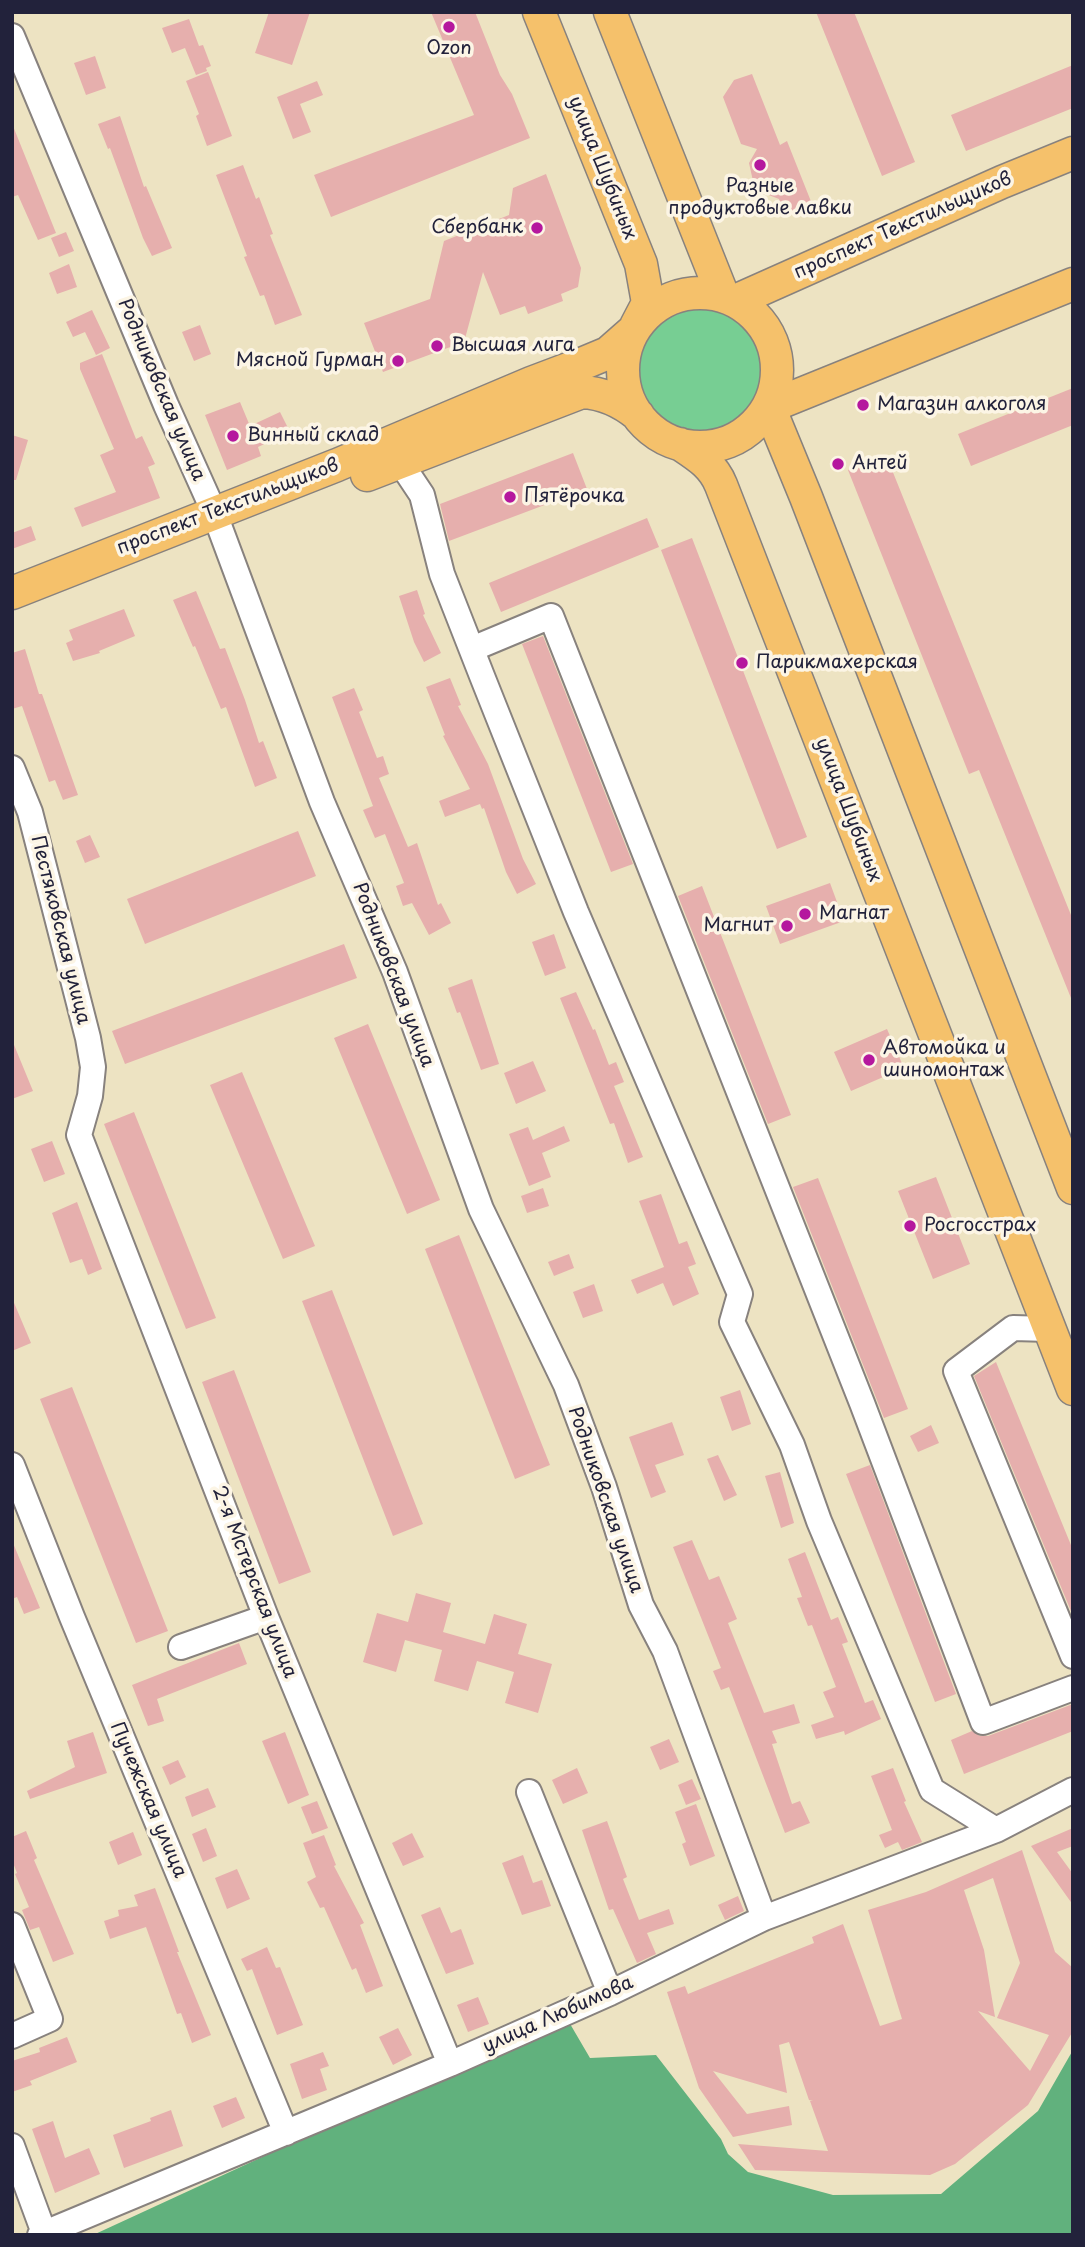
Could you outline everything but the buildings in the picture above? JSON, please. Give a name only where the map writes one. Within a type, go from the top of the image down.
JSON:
[{"type":"main road","name":"улица Шубиных","points":[[539,12],[640,264],[648,303],[634,328]]},
{"type":"main road","points":[[610,12],[729,298]]},
{"type":"main road","name":"проспект Текстильщиков","points":[[729,298],[1073,153]]},
{"type":"main road","points":[[769,407],[1073,284]]},
{"type":"main road","points":[[697,293],[729,298],[757,317],[772,341],[778,368],[777,382],[769,407],[752,428],[725,443],[703,447],[680,444],[657,434],[638,415],[628,399],[623,360],[634,328],[668,299],[697,293]]},
{"type":"main road","name":"проспект Текстильщиков","points":[[12,616],[217,522],[608,353],[634,328]]},
{"type":"main road","name":"проспект Текстильщиков","points":[[12,593],[400,462],[582,392],[622,401],[638,415]]},
{"type":"main road","points":[[769,407],[1073,1188]]},
{"type":"main road","name":"улица Шубиных","points":[[680,444],[703,459],[718,478],[1059,1339],[1073,1390]]},
{"type":"street","name":"Родниковская улица","points":[[12,36],[217,522],[322,802],[395,972],[481,1209],[566,1385],[604,1487],[641,1605],[665,1651],[764,1918]]},
{"type":"street","points":[[400,462],[422,495],[442,574],[576,912],[740,1294],[732,1322],[792,1445],[820,1521],[933,1790],[996,1830]]},
{"type":"street","points":[[472,649],[551,616],[862,1403],[983,1722],[1073,1688]]},
{"type":"street","name":"Пестяковская улица","points":[[12,768],[30,812],[88,1038],[93,1068],[90,1096]]},
{"type":"street","name":"2-я Мстерская улица","points":[[90,1096],[79,1135],[266,1616],[450,2064]]},
{"type":"street","points":[[1059,1339],[1013,1328],[956,1371],[1073,1656]]},
{"type":"street","name":"Пучежская улица","points":[[12,1465],[72,1617],[286,2133]]},
{"type":"street","points":[[181,1647],[266,1616]]},
{"type":"street","name":"улица Любимова","points":[[42,2234],[450,2064],[610,1993],[764,1918],[996,1830],[1073,1790]]},
{"type":"street","points":[[528,1792],[610,1993]]},
{"type":"street","points":[[12,1925],[50,2018],[12,2036]]},
{"type":"street","points":[[12,2146],[42,2234]]},
{"type":"green space","points":[[700,307],[724,312],[744,325],[757,345],[762,369],[757,393],[744,413],[724,426],[700,431],[676,426],[656,413],[643,393],[638,369],[643,345],[656,325],[676,312]]},
{"type":"green space","points":[[566,2017],[590,2058],[656,2055],[721,2139],[728,2154],[748,2172],[833,2195],[941,2194],[1038,2111],[1073,2050],[1073,2235],[93,2235]]},
{"type":"place","name":"Ozon","points":[[449,27]]},
{"type":"place","name":"Разные продуктовые лавки","points":[[760,165]]},
{"type":"place","name":"Сбербанк","points":[[537,228]]},
{"type":"place","name":"Высшая лига","points":[[437,346]]},
{"type":"place","name":"Мясной Гурман","points":[[398,361]]},
{"type":"place","name":"Магазин алкоголя","points":[[863,405]]},
{"type":"place","name":"Винный склад","points":[[233,436]]},
{"type":"place","name":"Антей","points":[[838,464]]},
{"type":"place","name":"Пятёрочка","points":[[510,497]]},
{"type":"place","name":"Парикмахерская","points":[[742,663]]},
{"type":"place","name":"Магнат","points":[[805,914]]},
{"type":"place","name":"Магнит","points":[[787,926]]},
{"type":"place","name":"Автомойка и шиномонтаж","points":[[869,1060]]},
{"type":"place","name":"Росгосстрах","points":[[910,1226]]}]
